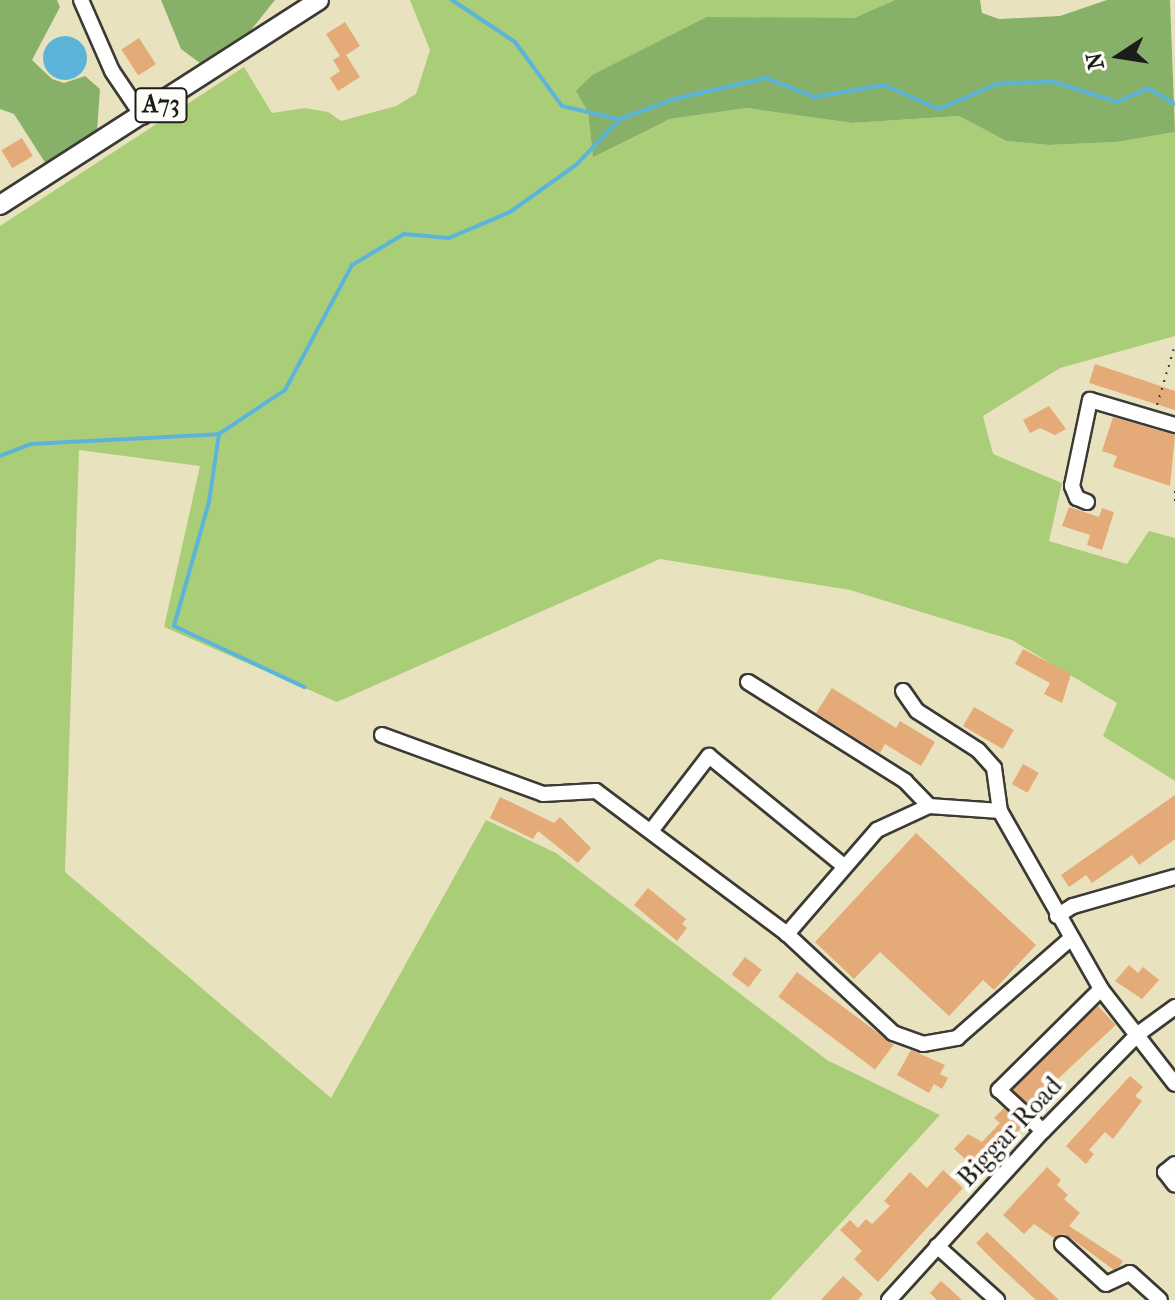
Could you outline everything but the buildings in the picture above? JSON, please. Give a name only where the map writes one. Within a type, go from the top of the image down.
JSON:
[{"type":"main road","name":"A73","points":[[0,205],[143,117],[319,0]]},
{"type":"street","points":[[81,0],[112,71],[143,117]]},
{"type":"street","points":[[1087,502],[1077,498],[1072,486],[1088,403],[1092,400],[1175,425]]},
{"type":"street","points":[[748,682],[905,781],[929,806]]},
{"type":"street","points":[[903,691],[917,711],[978,750],[994,768],[1000,811],[1070,939],[1101,989],[1175,1084]]},
{"type":"street","points":[[382,735],[543,794],[596,791],[787,934],[893,1033],[923,1044],[957,1038],[1070,939]]},
{"type":"street","points":[[651,831],[709,756],[844,866]]},
{"type":"street","points":[[787,934],[877,830],[929,806],[1000,811]]},
{"type":"street","points":[[1057,916],[1073,906],[1175,877]]},
{"type":"street","points":[[1043,1131],[999,1090],[1101,989]]},
{"type":"street","name":"Biggar Road","points":[[889,1300],[1043,1131],[1138,1034],[1175,1007]]},
{"type":"street","points":[[1175,1164],[1165,1172],[1175,1185]]},
{"type":"street","points":[[1062,1244],[1106,1284],[1130,1273],[1160,1300]]},
{"type":"street","points":[[937,1246],[997,1300]]},
{"type":"path","points":[[1152,419],[1175,345]]},
{"type":"path","points":[[1175,491],[1175,507]]},
{"type":"green space","points":[[0,0],[57,0],[60,7],[32,60],[52,79],[64,83],[85,76],[100,89],[97,131],[78,149],[46,164],[14,114],[0,109]]},
{"type":"green space","points":[[161,0],[275,0],[251,30],[200,63],[181,49]]},
{"type":"green space","points":[[410,0],[895,0],[854,18],[812,19],[644,52],[592,75],[577,91],[588,112],[593,156],[670,119],[747,108],[852,123],[959,116],[1006,141],[1049,145],[1117,142],[1175,132],[1175,336],[1060,368],[983,416],[993,454],[1062,483],[1049,541],[1127,564],[1149,531],[1175,538],[1175,781],[1103,736],[1117,703],[1012,640],[850,590],[660,559],[337,702],[164,627],[200,466],[79,450],[65,872],[331,1098],[486,820],[556,853],[827,1060],[940,1115],[770,1300],[0,1300],[0,226],[244,67],[272,113],[305,108],[328,112],[341,121],[396,106],[416,94],[430,50]]},
{"type":"green space","points":[[895,0],[980,0],[982,13],[999,19],[1060,16],[1107,0],[1170,0],[1175,132],[1117,142],[1049,145],[1006,141],[959,116],[852,123],[747,108],[670,119],[593,157],[588,112],[576,91],[592,75],[707,17],[854,18]]},
{"type":"water","points":[[65,36],[80,43],[87,58],[80,73],[65,80],[50,73],[43,58],[50,43]]},
{"type":"waterway","points":[[452,0],[515,42],[562,106],[618,119]]},
{"type":"waterway","points":[[0,456],[31,444],[219,434],[285,390],[352,265],[404,234],[449,238],[510,212],[577,164],[620,119],[674,99],[766,78],[814,97],[884,85],[939,109],[999,83],[1054,82],[1117,102],[1148,88],[1175,104]]},
{"type":"waterway","points":[[219,434],[209,502],[174,626],[304,687]]}]
